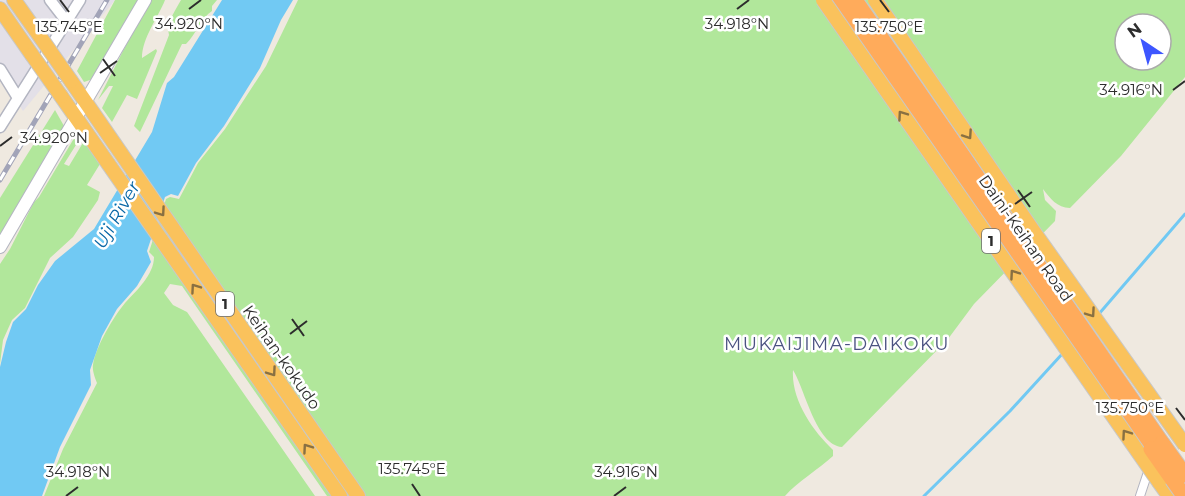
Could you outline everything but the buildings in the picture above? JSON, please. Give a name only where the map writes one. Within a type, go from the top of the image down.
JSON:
[{"type":"highway","name":"Keihan-kokudo","points":[[14,0],[358,496]]},
{"type":"highway","name":"1","points":[[823,0],[1169,496]]},
{"type":"highway","name":"Daini-Keihan Road","points":[[840,0],[1148,434],[1185,475]]},
{"type":"highway","name":"Daini-Keihan Road","points":[[855,0],[1148,434],[1184,496]]},
{"type":"highway","points":[[875,0],[1185,445]]},
{"type":"highway","name":"Keihan-kokudo","points":[[0,9],[340,496]]},
{"type":"main road","points":[[0,247],[89,106],[145,0]]},
{"type":"street","points":[[50,0],[67,22]]},
{"type":"street","points":[[0,127],[80,0]]},
{"type":"street","points":[[0,69],[18,98]]},
{"type":"street","points":[[1140,496],[1147,475],[1171,447],[1185,439]]},
{"type":"shaded area","points":[[0,0],[115,0],[23,111],[0,75]]},
{"type":"green space","points":[[115,0],[141,0],[93,79],[84,82],[77,71]]},
{"type":"green space","points":[[149,0],[165,0],[147,36],[142,58],[156,49],[157,51],[137,99],[127,95],[112,122],[102,108],[113,86],[109,86],[98,100]]},
{"type":"green space","points":[[181,0],[217,0],[212,6],[212,11],[205,17],[190,40],[182,44],[140,132],[134,126],[169,35],[170,22]]},
{"type":"green space","points":[[298,0],[1185,0],[1185,77],[1121,156],[1070,208],[1058,204],[1043,189],[1045,200],[1056,211],[1055,221],[974,304],[948,339],[842,447],[833,444],[818,427],[793,370],[796,392],[805,414],[818,434],[833,450],[833,456],[785,496],[327,496],[182,286],[170,284],[164,293],[173,305],[187,312],[315,496],[44,496],[63,449],[97,383],[93,365],[101,341],[121,309],[151,270],[154,257],[149,252],[166,199],[170,197],[179,199],[198,163],[225,129],[266,66]]},
{"type":"green space","points":[[55,110],[64,126],[0,239],[0,198]]},
{"type":"green space","points":[[76,135],[78,138],[79,135],[81,137],[64,164],[69,166],[84,141],[100,164],[87,185],[100,192],[98,200],[73,237],[50,258],[25,308],[12,320],[3,340],[0,364],[0,264],[34,202]]},
{"type":"water","name":"Uji River","points":[[222,0],[293,0],[281,20],[260,68],[224,126],[196,163],[178,196],[171,194],[165,197],[147,251],[151,262],[137,286],[117,309],[102,336],[90,370],[91,385],[60,447],[42,496],[0,496],[0,367],[13,322],[26,309],[38,285],[55,261],[94,229],[152,132],[167,83],[174,77]]},
{"type":"waterway","points":[[1098,315],[1185,214]]},
{"type":"waterway","points":[[924,496],[1010,411],[1063,353]]},
{"type":"railway","points":[[0,180],[107,0]]},
{"type":"district","name":"MUKAIJIMA-DAIKOKU","points":[[837,344]]}]
